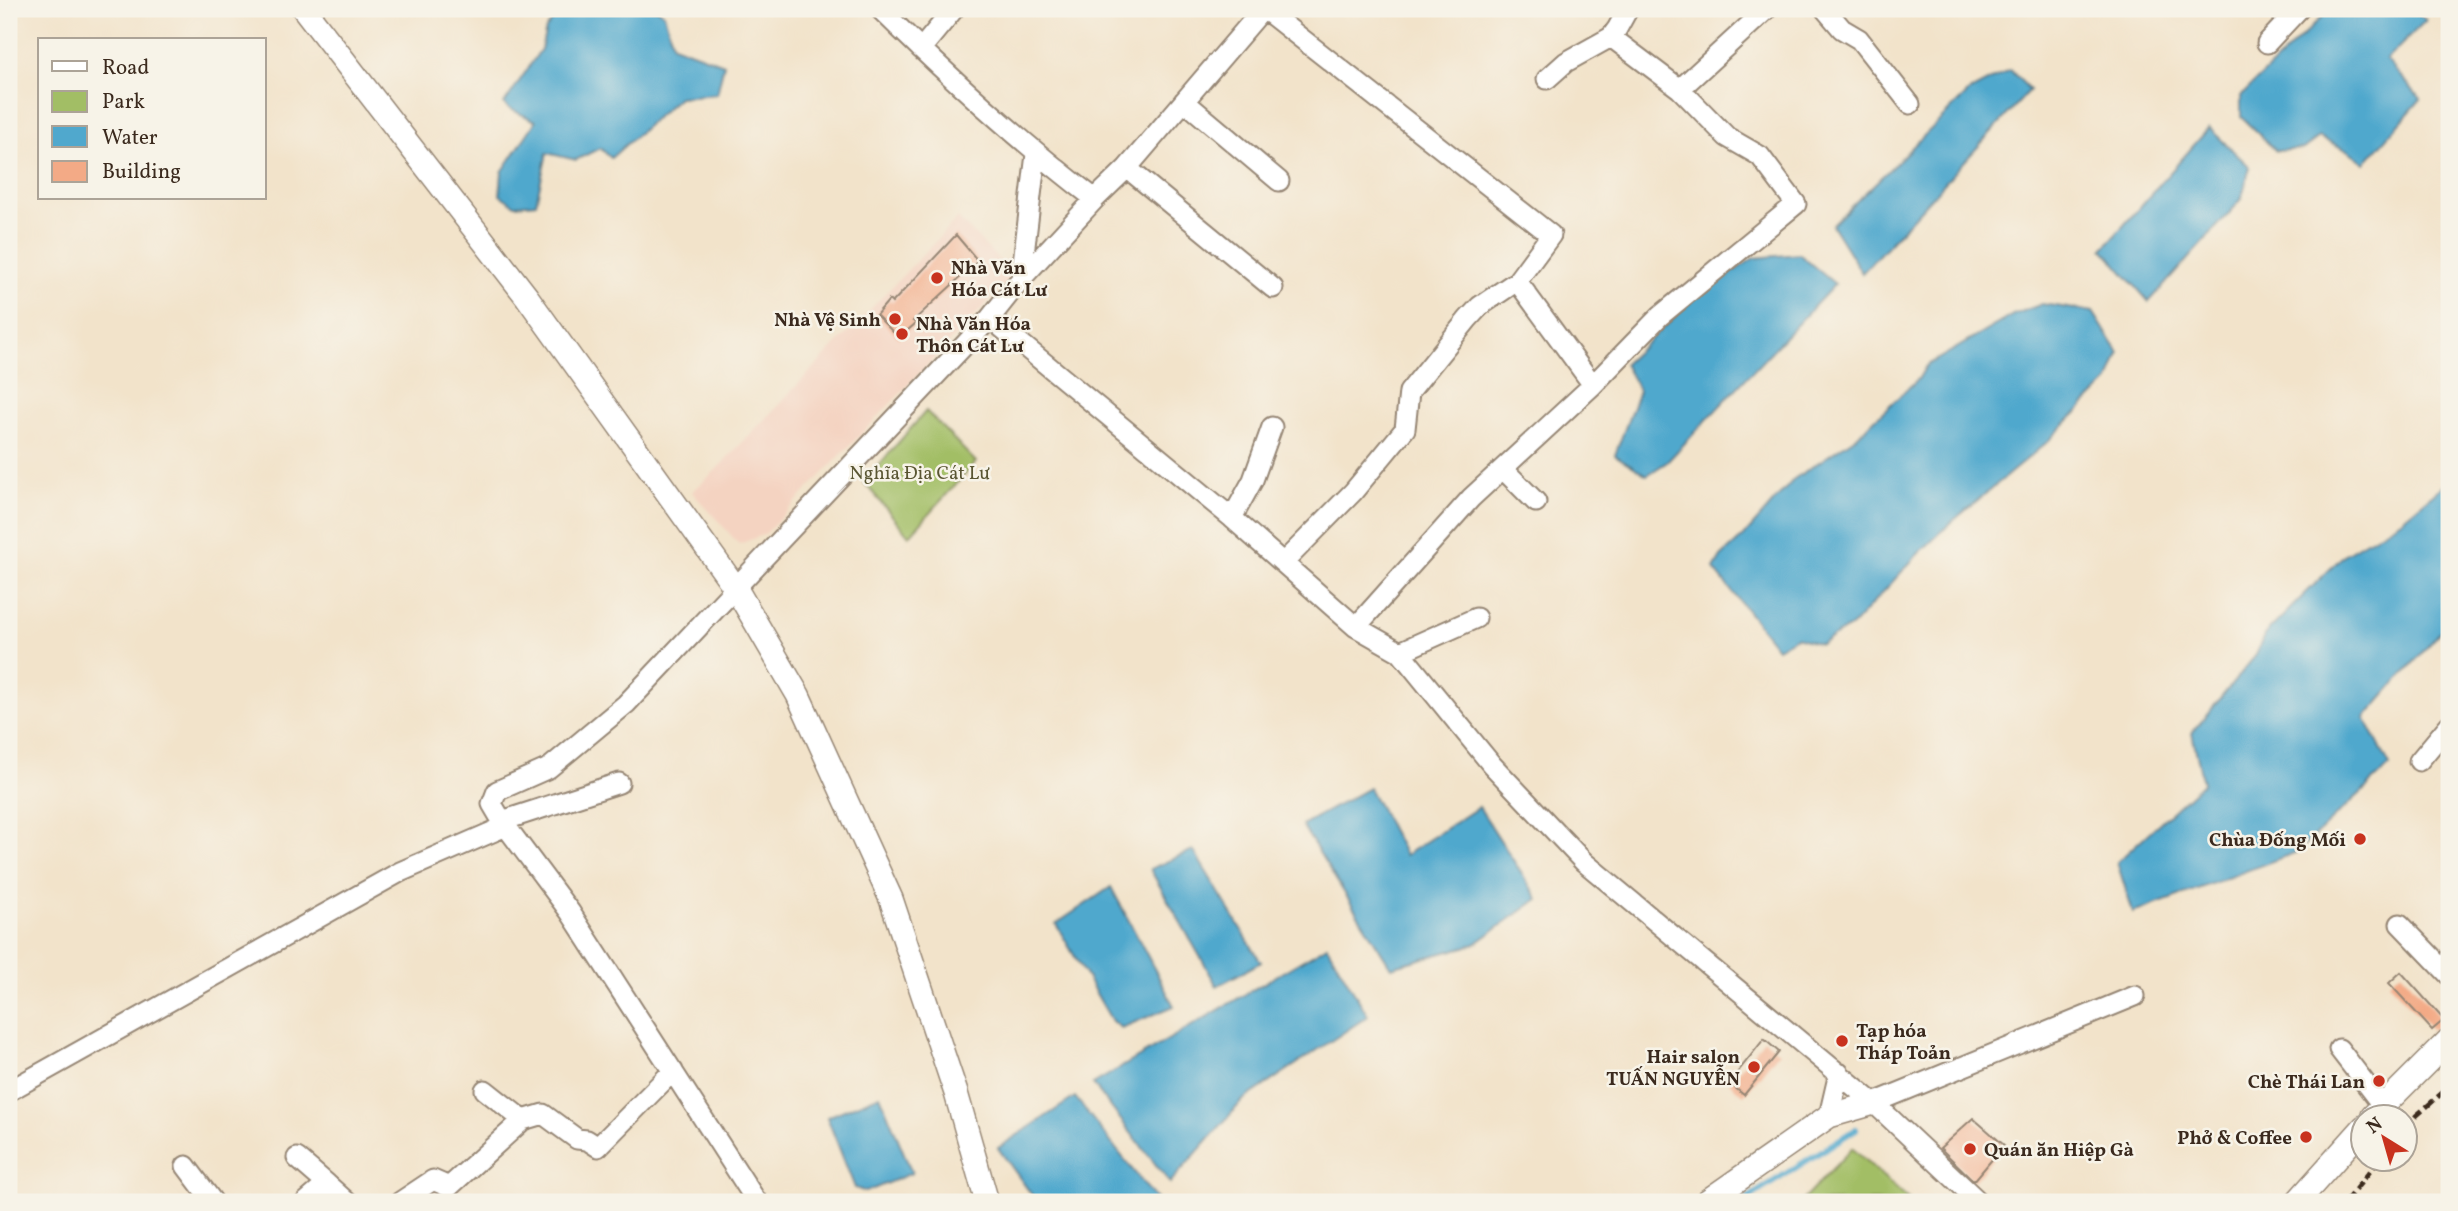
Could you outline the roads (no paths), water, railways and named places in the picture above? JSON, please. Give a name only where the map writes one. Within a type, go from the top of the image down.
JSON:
[{"type":"main road","points":[[304,9],[527,297],[735,587],[798,695],[891,899],[956,1093],[987,1202]]},
{"type":"main road","points":[[2387,1102],[2449,1040]]},
{"type":"main road","points":[[1706,1202],[1829,1116],[1874,1102]]},
{"type":"main road","points":[[2297,1202],[2350,1143]]},
{"type":"street","points":[[880,9],[1036,154],[1095,199]]},
{"type":"street","points":[[921,49],[954,9]]},
{"type":"street","points":[[757,1202],[570,912],[504,823],[492,804],[497,792],[550,768],[626,704],[906,397],[990,318],[1021,279],[1127,168],[1263,9],[1551,235],[1517,281],[1480,306],[1468,319],[1409,392],[1405,429],[1353,492],[1284,562]]},
{"type":"street","points":[[1547,79],[1566,62],[1611,37],[1628,9]]},
{"type":"street","points":[[1680,89],[1767,9]]},
{"type":"street","points":[[1825,9],[1842,29],[1859,39],[1908,94]]},
{"type":"street","points":[[2267,43],[2299,9]]},
{"type":"street","points":[[1356,627],[1471,498],[1593,385],[1660,316],[1796,204],[1760,156],[1727,137],[1680,89],[1611,37]]},
{"type":"street","points":[[1184,101],[1279,181]]},
{"type":"street","points":[[1021,279],[1036,154]]},
{"type":"street","points":[[1127,168],[1273,288]]},
{"type":"street","points":[[1517,281],[1593,385]]},
{"type":"street","points":[[990,318],[1232,518],[1356,627],[1400,652],[1492,765],[1584,862],[1874,1102],[1979,1202]]},
{"type":"street","points":[[1232,518],[1253,480],[1272,427]]},
{"type":"street","points":[[1503,469],[1536,502]]},
{"type":"street","points":[[1400,652],[1476,618]]},
{"type":"street","points":[[2418,761],[2449,725]]},
{"type":"street","points":[[9,1091],[400,872],[504,823],[619,783]]},
{"type":"street","points":[[2400,924],[2449,975]]},
{"type":"street","points":[[1874,1102],[2135,996]]},
{"type":"street","points":[[2339,1049],[2372,1102]]},
{"type":"street","points":[[400,1202],[433,1180],[449,1187],[523,1119],[543,1115],[577,1139],[587,1140],[598,1147],[673,1071]]},
{"type":"street","points":[[1829,1116],[1839,1073]]},
{"type":"street","points":[[485,1090],[523,1119]]},
{"type":"street","points":[[297,1158],[347,1202]]},
{"type":"street","points":[[186,1166],[213,1202]]},
{"type":"street","points":[[306,1202],[327,1184]]},
{"type":"water","points":[[561,9],[658,9],[664,14],[673,45],[724,64],[717,94],[679,97],[611,158],[600,148],[576,160],[547,153],[536,203],[515,205],[500,195],[502,172],[536,121],[504,104],[541,49],[546,29]]},
{"type":"water","points":[[2330,9],[2412,9],[2426,20],[2386,60],[2421,99],[2365,163],[2349,151],[2319,137],[2303,149],[2276,151],[2241,117],[2241,96]]},
{"type":"water","points":[[2010,70],[2030,90],[1862,273],[1832,225],[1970,91]]},
{"type":"water","points":[[2209,128],[2250,167],[2241,200],[2149,302],[2103,249]]},
{"type":"water","points":[[1799,254],[1835,284],[1667,462],[1647,475],[1615,455],[1639,391],[1624,364],[1699,294],[1754,258]]},
{"type":"water","points":[[2042,304],[2093,312],[2119,353],[2109,381],[2046,443],[1954,520],[1917,555],[1852,626],[1820,644],[1796,637],[1777,648],[1714,569],[1721,557],[1744,536],[1794,479],[1856,437],[1919,378],[1926,366],[2013,315]]},
{"type":"water","points":[[2449,481],[2449,622],[2365,718],[2390,766],[2297,852],[2133,913],[2117,862],[2203,783],[2192,733],[2256,655],[2264,635],[2345,554],[2401,520]]},
{"type":"water","points":[[1369,788],[1405,855],[1479,807],[1538,899],[1475,944],[1391,967],[1302,825]]},
{"type":"water","points":[[1193,850],[1261,962],[1217,986],[1150,869]]},
{"type":"water","points":[[1111,887],[1174,1006],[1121,1028],[1112,1021],[1056,924]]},
{"type":"water","points":[[1327,946],[1368,1016],[1243,1100],[1170,1183],[1093,1084]]},
{"type":"water","points":[[880,1095],[912,1173],[866,1192],[855,1188],[827,1117]]},
{"type":"water","points":[[1075,1097],[1158,1202],[1037,1202],[998,1148]]},
{"type":"waterway","points":[[1742,1202],[1856,1129]]},
{"type":"railway","points":[[2420,1112],[2449,1087]]},
{"type":"railway","points":[[2345,1202],[2370,1172]]},
{"type":"place","name":"Nhà Văn Hóa Cát Lư","points":[[937,278]]},
{"type":"place","name":"Nhà Vệ Sinh","points":[[895,319]]},
{"type":"place","name":"Nhà Văn Hóa Thôn Cát Lư","points":[[902,334]]},
{"type":"place","name":"Chùa Đống Mối","points":[[2360,839]]},
{"type":"place","name":"Tạp hóa Tháp Toản","points":[[1842,1041]]},
{"type":"place","name":"Hair salon TUẤN NGUYỄN","points":[[1754,1067]]},
{"type":"place","name":"Chè Thái Lan","points":[[2379,1081]]},
{"type":"place","name":"Phở & Coffee","points":[[2306,1137]]},
{"type":"place","name":"Quán ăn Hiệp Gà","points":[[1970,1149]]},
{"type":"park label","name":"Nghĩa Địa Cát Lư","points":[[920,472]]}]
